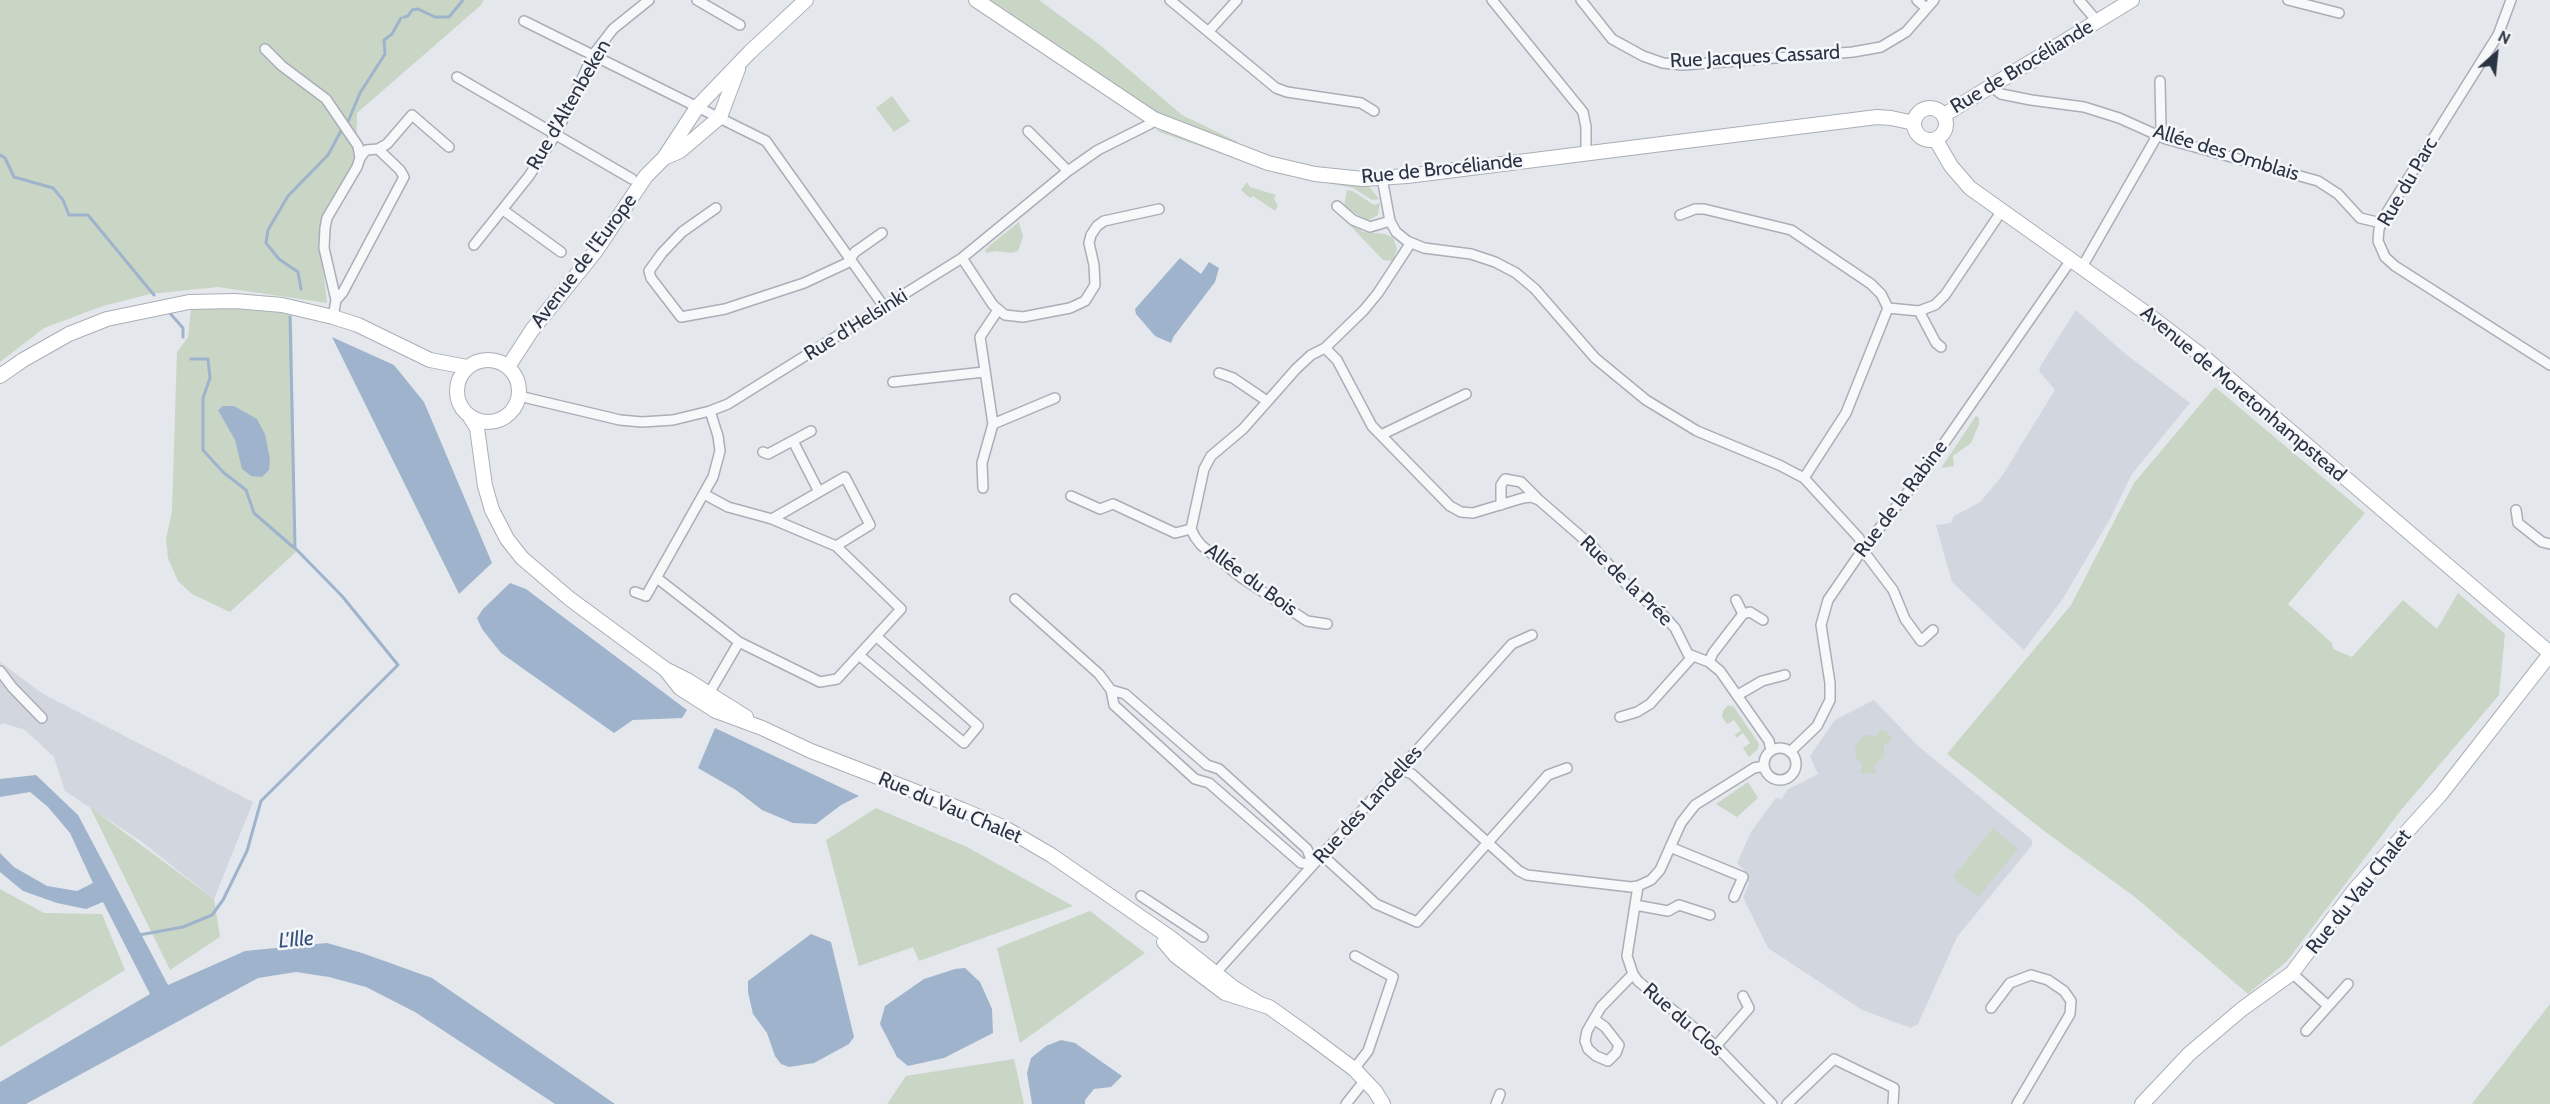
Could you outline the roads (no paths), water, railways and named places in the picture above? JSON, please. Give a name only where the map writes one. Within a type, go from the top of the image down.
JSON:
[{"type":"street","name":"Rue d'Altenbeken","points":[[474,245],[529,176],[556,134],[594,55],[614,30],[649,0]]},
{"type":"street","points":[[698,0],[740,25]]},
{"type":"street","name":"Avenue de l'Europe","points":[[508,367],[532,330],[595,252],[646,177],[664,158],[698,106],[750,52],[806,0]]},
{"type":"street","name":"Rue de Brocéliande","points":[[976,0],[1154,119],[1286,168],[1340,178],[1382,178],[1877,117],[1914,123]]},
{"type":"street","points":[[1170,0],[1276,88],[1287,92],[1361,103],[1374,111]]},
{"type":"street","points":[[1209,31],[1237,0]]},
{"type":"street","name":"Rue Jacques Cassard","points":[[1581,0],[1612,39],[1649,58],[1663,63],[1683,65],[1853,52],[1881,47],[1906,32],[1934,0]]},
{"type":"street","points":[[1917,0],[1926,8]]},
{"type":"street","points":[[2079,0],[2097,21]]},
{"type":"street","name":"Rue de Brocéliande","points":[[1944,115],[2132,0]]},
{"type":"street","points":[[2288,0],[2339,13]]},
{"type":"street","name":"Rue du Parc","points":[[2511,0],[2498,35],[2381,223],[2378,234],[2379,245],[2388,261],[2550,365]]},
{"type":"street","points":[[1498,2],[1583,112],[1586,127],[1586,153]]},
{"type":"street","points":[[524,21],[766,141],[885,308]]},
{"type":"street","points":[[265,49],[282,66],[326,99],[358,146],[360,158]]},
{"type":"street","name":"Avenue de l'Europe","points":[[664,158],[680,151],[720,117],[741,63]]},
{"type":"street","points":[[457,77],[632,179]]},
{"type":"street","points":[[2157,135],[2161,129],[2160,81]]},
{"type":"street","name":"Allée des Omblais","points":[[1991,86],[2001,94],[2084,107],[2119,118],[2166,140],[2318,181],[2338,194],[2360,218],[2381,223]]},
{"type":"street","points":[[1928,108],[1944,115],[1946,129],[1936,140],[1927,140],[1919,136],[1914,123],[1918,113],[1928,108]]},
{"type":"street","points":[[333,317],[336,300],[324,248],[325,228],[327,218],[360,158],[366,150],[378,149],[387,144],[412,115],[449,147]]},
{"type":"street","name":"Rue d'Helsinki","points":[[519,396],[620,420],[642,422],[674,420],[710,411],[754,389],[962,258],[1068,171],[1098,150],[1150,124],[1154,119]]},
{"type":"street","points":[[1028,131],[1068,171]]},
{"type":"street","name":"Rue de la Rabine","points":[[1790,752],[1814,730],[1825,714],[1830,700],[1830,682],[1821,631],[1828,600],[1863,549],[1929,465],[2077,264],[2157,135]]},
{"type":"street","name":"Avenue de Moretonhampstead","points":[[1936,140],[1960,177],[1970,188],[2205,358],[2550,653]]},
{"type":"street","points":[[336,300],[343,292],[390,199],[404,177],[378,149]]},
{"type":"street","points":[[1382,178],[1390,221],[1396,232],[1410,243],[1424,248],[1471,254],[1495,262],[1516,273],[1535,289],[1595,358],[1646,400],[1697,431],[1779,465],[1804,478],[1859,538],[1863,549],[1893,590],[1905,619],[1921,641],[1934,630]]},
{"type":"street","points":[[1337,206],[1353,220],[1370,226],[1390,221]]},
{"type":"street","points":[[716,208],[682,232],[649,271],[651,278],[681,317],[725,309],[804,283],[848,262],[855,252],[882,233]]},
{"type":"street","points":[[962,258],[998,310],[1009,316],[1023,317],[1070,308],[1089,297],[1095,285],[1094,265],[1089,243],[1091,235],[1098,226],[1104,221],[1159,209]]},
{"type":"street","points":[[1680,215],[1695,209],[1704,209],[1791,230],[1871,284],[1881,294],[1888,308],[1846,413],[1804,478]]},
{"type":"street","points":[[503,210],[561,252]]},
{"type":"street","points":[[1888,308],[1919,311],[1935,305],[1945,295],[2001,212]]},
{"type":"street","name":"Allée du Bois","points":[[1328,624],[1307,621],[1242,578],[1201,545],[1191,529],[1207,462],[1217,450],[1243,429],[1296,369],[1311,355],[1325,348],[1377,293],[1410,243]]},
{"type":"street","points":[[0,376],[69,334],[107,319],[155,307],[189,302],[235,301],[282,305],[333,317],[358,326],[430,360],[467,367]]},
{"type":"street","points":[[983,488],[982,463],[993,424],[980,337],[998,310]]},
{"type":"street","points":[[1919,311],[1936,343],[1941,347]]},
{"type":"street","points":[[1325,348],[1336,360],[1365,417],[1450,506],[1461,512],[1473,513],[1527,497],[1537,498]]},
{"type":"street","points":[[487,359],[498,361],[508,367],[515,375],[519,385],[519,396],[514,408],[506,417],[494,422],[482,422],[470,417],[459,403],[457,385],[467,367],[476,361],[487,359]]},
{"type":"street","points":[[430,360],[457,385]]},
{"type":"street","points":[[892,382],[984,372]]},
{"type":"street","points":[[1219,373],[1233,378],[1267,401]]},
{"type":"street","points":[[1381,435],[1466,394]]},
{"type":"street","points":[[993,424],[1054,399]]},
{"type":"street","points":[[635,592],[646,596],[687,519],[713,477],[719,456],[718,436],[710,411]]},
{"type":"street","name":"Rue du Vau Chalet","points":[[470,417],[477,428],[480,456],[492,510],[507,539],[522,558],[570,599],[665,669],[680,688],[706,699],[716,711],[1003,827],[1052,855],[1156,929],[1176,956],[1212,977],[1225,993],[1260,1004],[1281,1015],[1354,1069],[1383,1104]]},
{"type":"street","points":[[480,456],[486,434],[494,422]]},
{"type":"street","points":[[763,452],[768,454],[811,431]]},
{"type":"street","points":[[793,441],[819,492]]},
{"type":"street","points":[[772,519],[845,477],[870,525],[836,546]]},
{"type":"street","name":"Rue de la Prée","points":[[1501,505],[1501,485],[1505,479],[1521,482],[1593,547],[1627,585],[1663,615],[1675,628],[1686,651],[1692,657]]},
{"type":"street","points":[[657,578],[740,642],[820,682],[837,679],[901,609],[836,546],[772,519],[728,507],[704,494]]},
{"type":"street","points":[[1071,496],[1100,509],[1113,504],[1175,533],[1191,529]]},
{"type":"street","points":[[2516,510],[2518,523],[2542,542],[2550,544]]},
{"type":"street","points":[[1015,598],[1099,674],[1111,690],[1114,705],[1195,779],[1209,783],[1301,863],[1313,864],[1307,849],[1219,769],[1207,765],[1125,694],[1111,690]]},
{"type":"street","points":[[1736,600],[1743,614]]},
{"type":"street","points":[[1709,662],[1713,653],[1743,614],[1750,612],[1763,620]]},
{"type":"street","name":"Rue des Landelles","points":[[1212,977],[1394,775],[1404,771],[1407,761],[1512,644],[1532,636]]},
{"type":"street","points":[[860,656],[964,743],[978,726],[877,637]]},
{"type":"street","points":[[706,699],[740,642]]},
{"type":"street","name":"Rue du Vau Chalet","points":[[2142,1104],[2205,1040],[2242,1009],[2292,973],[2356,888],[2440,795],[2550,653]]},
{"type":"street","points":[[1620,717],[1637,712],[1650,704],[1692,657],[1709,662],[1720,671],[1769,741],[1771,751]]},
{"type":"street","points":[[0,671],[42,718]]},
{"type":"street","points":[[1738,695],[1762,681],[1785,675]]},
{"type":"street","points":[[1784,749],[1790,752],[1794,756],[1796,767],[1790,777],[1780,781],[1774,779],[1766,772],[1764,766],[1767,755],[1771,751],[1784,749]]},
{"type":"street","points":[[1404,771],[1412,774],[1519,871],[1527,875],[1638,886],[1651,880],[1660,870],[1681,823],[1695,805],[1754,768],[1760,769],[1764,766]]},
{"type":"street","points":[[1322,855],[1376,904],[1417,922],[1548,775],[1567,768]]},
{"type":"street","points":[[1209,783],[1219,769]]},
{"type":"street","points":[[1670,847],[1743,877],[1734,897]]},
{"type":"street","name":"Rue du Clos","points":[[1638,886],[1627,956],[1633,974],[1638,981],[1716,1047],[1772,1104]]},
{"type":"street","points":[[1141,896],[1203,938]]},
{"type":"street","points":[[1635,905],[1668,911],[1679,905],[1710,915]]},
{"type":"street","points":[[1156,929],[1165,912]]},
{"type":"street","points":[[1354,1069],[1370,1048],[1394,977],[1355,956]]},
{"type":"street","points":[[2292,973],[2327,1005]]},
{"type":"street","points":[[1594,1019],[1601,1007],[1633,974]]},
{"type":"street","points":[[1991,1008],[2010,983],[2031,975],[2048,980],[2064,991],[2071,1001],[2072,1011],[2017,1104]]},
{"type":"street","points":[[2306,1031],[2348,984]]},
{"type":"street","points":[[1716,1047],[1749,1008],[1743,996]]},
{"type":"street","points":[[1787,1104],[1834,1059],[1894,1088],[1893,1104]]},
{"type":"street","points":[[1346,1104],[1365,1080]]},
{"type":"street","points":[[1496,1104],[1500,1094]]},
{"type":"water","points":[[1180,258],[1201,274],[1209,262],[1219,268],[1215,282],[1171,343],[1155,336],[1136,314],[1135,309]]},
{"type":"water","points":[[332,337],[394,365],[424,402],[492,563],[459,594]]},
{"type":"water","points":[[223,406],[234,406],[257,419],[265,434],[270,459],[269,470],[262,477],[251,476],[242,469],[235,440],[218,410]]},
{"type":"water","points":[[510,583],[526,589],[687,710],[682,718],[633,720],[614,733],[501,653],[482,629],[477,618],[483,609]]},
{"type":"water","points":[[715,728],[859,796],[841,805],[816,824],[793,823],[762,810],[736,790],[698,768]]},
{"type":"water","points":[[36,775],[78,815],[168,985],[245,951],[327,943],[432,978],[615,1104],[555,1104],[415,1012],[366,987],[329,977],[296,972],[258,978],[26,1104],[0,1104],[0,1082],[150,994],[103,902],[86,909],[57,903],[23,891],[0,872],[0,853],[14,867],[47,886],[77,891],[93,883],[70,833],[48,807],[30,792],[0,797],[0,779]]},
{"type":"water","points":[[811,934],[831,942],[854,1037],[849,1044],[814,1063],[789,1067],[781,1064],[775,1056],[767,1033],[753,1014],[748,981]]},
{"type":"water","points":[[965,968],[980,982],[992,1009],[993,1033],[944,1058],[908,1066],[897,1057],[880,1024],[885,1006],[924,979]]},
{"type":"water","points":[[1061,1040],[1075,1043],[1122,1076],[1111,1087],[1094,1089],[1085,1100],[1085,1104],[1032,1104],[1027,1073],[1031,1058],[1046,1046]]},
{"type":"waterway","points":[[404,17],[408,16],[412,10],[418,9],[435,17],[449,17],[463,0]]},
{"type":"waterway","points":[[347,124],[360,93],[385,54],[384,40],[392,34],[401,18]]},
{"type":"waterway","points":[[301,289],[298,272],[279,259],[266,243],[268,230],[288,196],[328,155],[342,129]]},
{"type":"waterway","points":[[0,155],[5,158],[14,177],[53,188],[63,200],[69,215],[88,215],[154,295]]},
{"type":"waterway","points":[[168,311],[183,328],[183,337]]},
{"type":"waterway","points":[[139,935],[183,927],[212,915],[223,900],[247,851],[261,801],[398,665],[342,596],[295,548],[290,317]]},
{"type":"waterway","points":[[191,359],[208,359],[210,378],[203,398],[203,450],[223,472],[246,490],[254,513],[293,547]]},
{"type":"water label","name":"L'Ille","points":[[296,940]]}]
